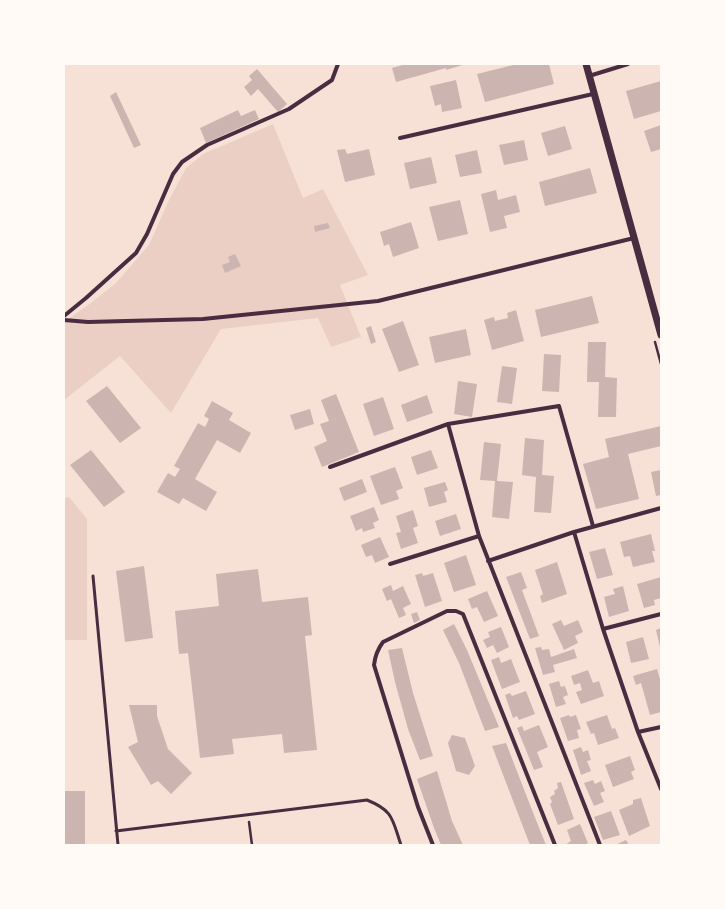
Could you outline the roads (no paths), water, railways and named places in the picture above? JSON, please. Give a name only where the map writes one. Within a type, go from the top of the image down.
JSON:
[{"type":"street","points":[[64,316],[136,252],[147,234],[173,174],[182,162],[207,145],[289,109],[332,80],[338,64]]},
{"type":"street","points":[[586,64],[593,94],[661,335]]},
{"type":"street","points":[[589,76],[628,64]]},
{"type":"street","points":[[400,138],[593,94]]},
{"type":"street","points":[[64,320],[88,322],[203,319],[378,301],[634,238]]},
{"type":"street","points":[[330,467],[448,424],[559,406],[593,526]]},
{"type":"street","points":[[448,424],[479,536],[600,845]]},
{"type":"street","points":[[488,560],[593,526],[661,508]]},
{"type":"street","points":[[574,532],[603,629],[638,732],[661,789]]},
{"type":"street","points":[[390,564],[479,536]]},
{"type":"street","points":[[433,845],[418,807],[374,665],[378,648],[383,642],[447,611],[456,611],[463,614],[555,845]]},
{"type":"street","points":[[603,629],[661,614]]},
{"type":"street","points":[[638,732],[661,726]]},
{"type":"lane","points":[[93,576],[118,845]]},
{"type":"lane","points":[[116,831],[367,800],[380,805],[388,811],[401,845]]}]
